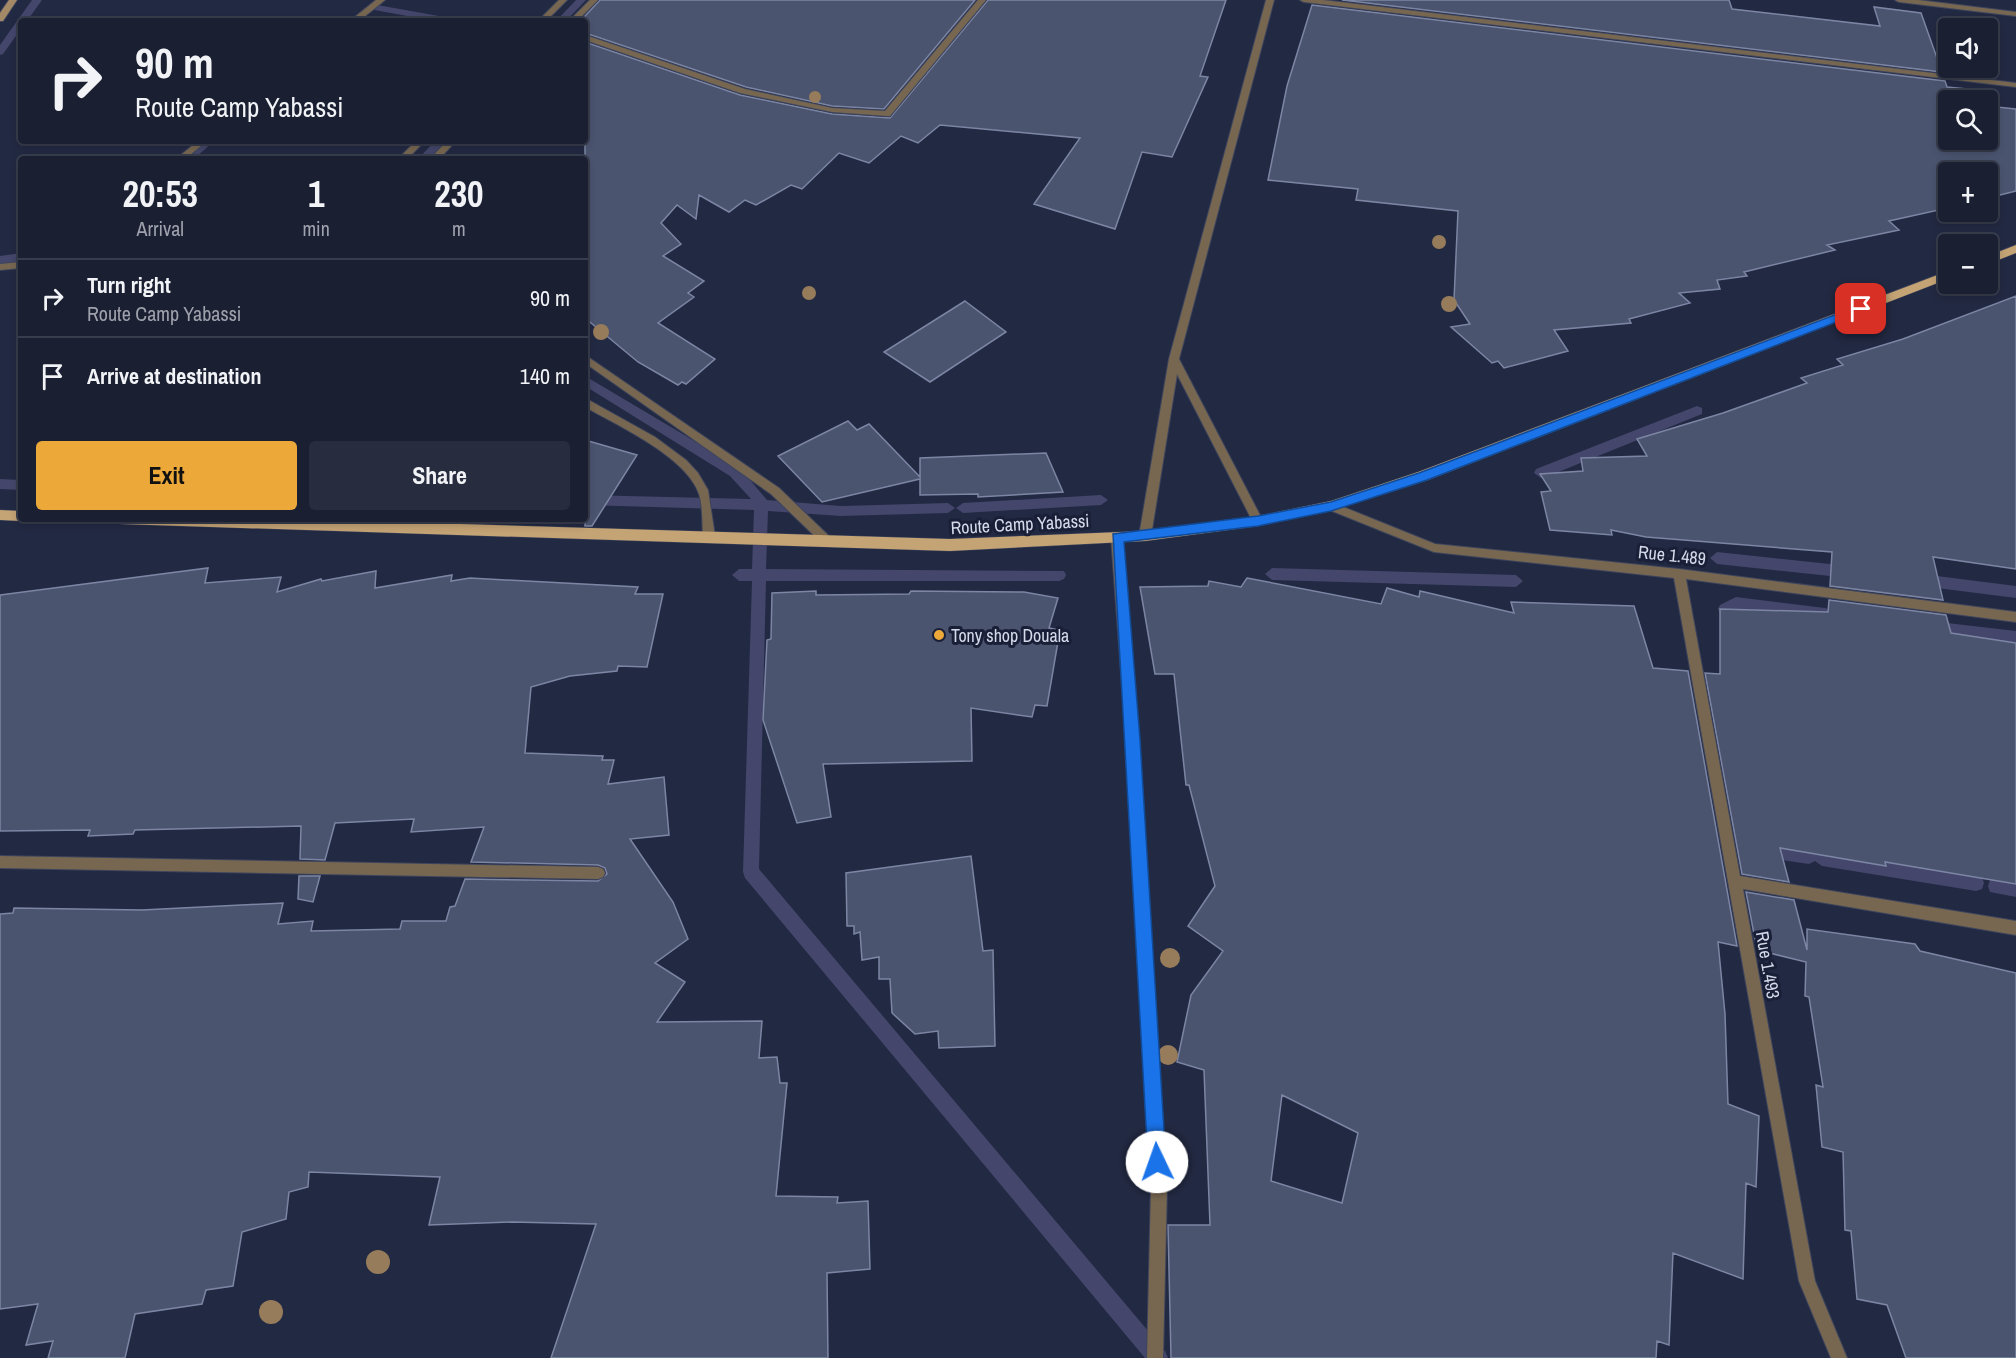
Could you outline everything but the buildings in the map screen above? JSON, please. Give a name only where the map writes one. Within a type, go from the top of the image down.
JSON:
[{"type":"main road","points":[[1998,256],[2016,249]]},
{"type":"main road","name":"Route Camp Yabassi","points":[[225,522],[950,545],[1145,536],[1258,521],[1331,506],[1434,472],[1938,279]]},
{"type":"main road","points":[[0,515],[18,516]]},
{"type":"street","points":[[0,19],[13,0]]},
{"type":"street","points":[[358,18],[381,0]]},
{"type":"street","points":[[545,18],[563,0]]},
{"type":"street","points":[[576,18],[594,0]]},
{"type":"street","points":[[588,38],[743,91],[831,110],[887,114],[982,0]]},
{"type":"street","points":[[1145,536],[1174,359],[1270,0]]},
{"type":"street","points":[[1304,0],[2016,85]]},
{"type":"street","points":[[1899,0],[2016,14]]},
{"type":"street","points":[[184,156],[199,144]]},
{"type":"street","points":[[405,156],[418,144]]},
{"type":"street","points":[[437,156],[449,144]]},
{"type":"street","points":[[0,267],[18,265]]},
{"type":"street","points":[[1174,359],[1258,521]]},
{"type":"street","points":[[588,360],[775,491],[827,541]]},
{"type":"street","points":[[588,404],[664,448],[689,469],[704,492],[709,536]]},
{"type":"street","name":"Rue 1.489","points":[[1331,506],[1434,548],[1679,574],[2016,617]]},
{"type":"street","points":[[1117,537],[1132,739],[1159,1186],[1155,1358]]},
{"type":"street","name":"Rue 1.493","points":[[1679,574],[1807,1281],[1839,1358]]},
{"type":"street","points":[[0,862],[598,873]]},
{"type":"street","points":[[1735,881],[2016,928]]},
{"type":"waterway","points":[[24,18],[37,0]]},
{"type":"waterway","points":[[564,18],[581,0]]},
{"type":"waterway","points":[[372,7],[433,18]]},
{"type":"waterway","points":[[0,52],[18,26]]},
{"type":"waterway","points":[[191,156],[205,144]]},
{"type":"waterway","points":[[426,156],[438,144]]},
{"type":"waterway","points":[[0,260],[18,257]]},
{"type":"waterway","points":[[588,382],[735,472],[761,502],[761,505]]},
{"type":"waterway","points":[[1541,473],[1697,411]]},
{"type":"waterway","points":[[0,484],[18,485]]},
{"type":"waterway","points":[[588,500],[761,505]]},
{"type":"waterway","points":[[963,508],[1101,500]]},
{"type":"waterway","points":[[759,575],[761,505]]},
{"type":"waterway","points":[[761,505],[841,511],[948,508]]},
{"type":"waterway","points":[[1717,558],[1849,572]]},
{"type":"waterway","points":[[1272,574],[1516,581]]},
{"type":"waterway","points":[[739,575],[759,575]]},
{"type":"waterway","points":[[759,575],[1059,575]]},
{"type":"waterway","points":[[759,575],[751,872],[1158,1358]]},
{"type":"waterway","points":[[1921,580],[2016,592]]},
{"type":"waterway","points":[[1725,609],[1736,603],[1825,614]]},
{"type":"waterway","points":[[1930,627],[2016,637]]},
{"type":"waterway","points":[[1766,843],[1768,850],[1809,856]]},
{"type":"waterway","points":[[1822,858],[1976,883]]},
{"type":"waterway","points":[[1996,886],[2016,889]]},
{"type":"place","name":"Tony shop Douala","points":[[939,635]]},
{"type":"route","points":[[1157,1162],[1132,739],[1117,537],[1145,536],[1258,521],[1331,506],[1423,476],[1861,309]]}]
